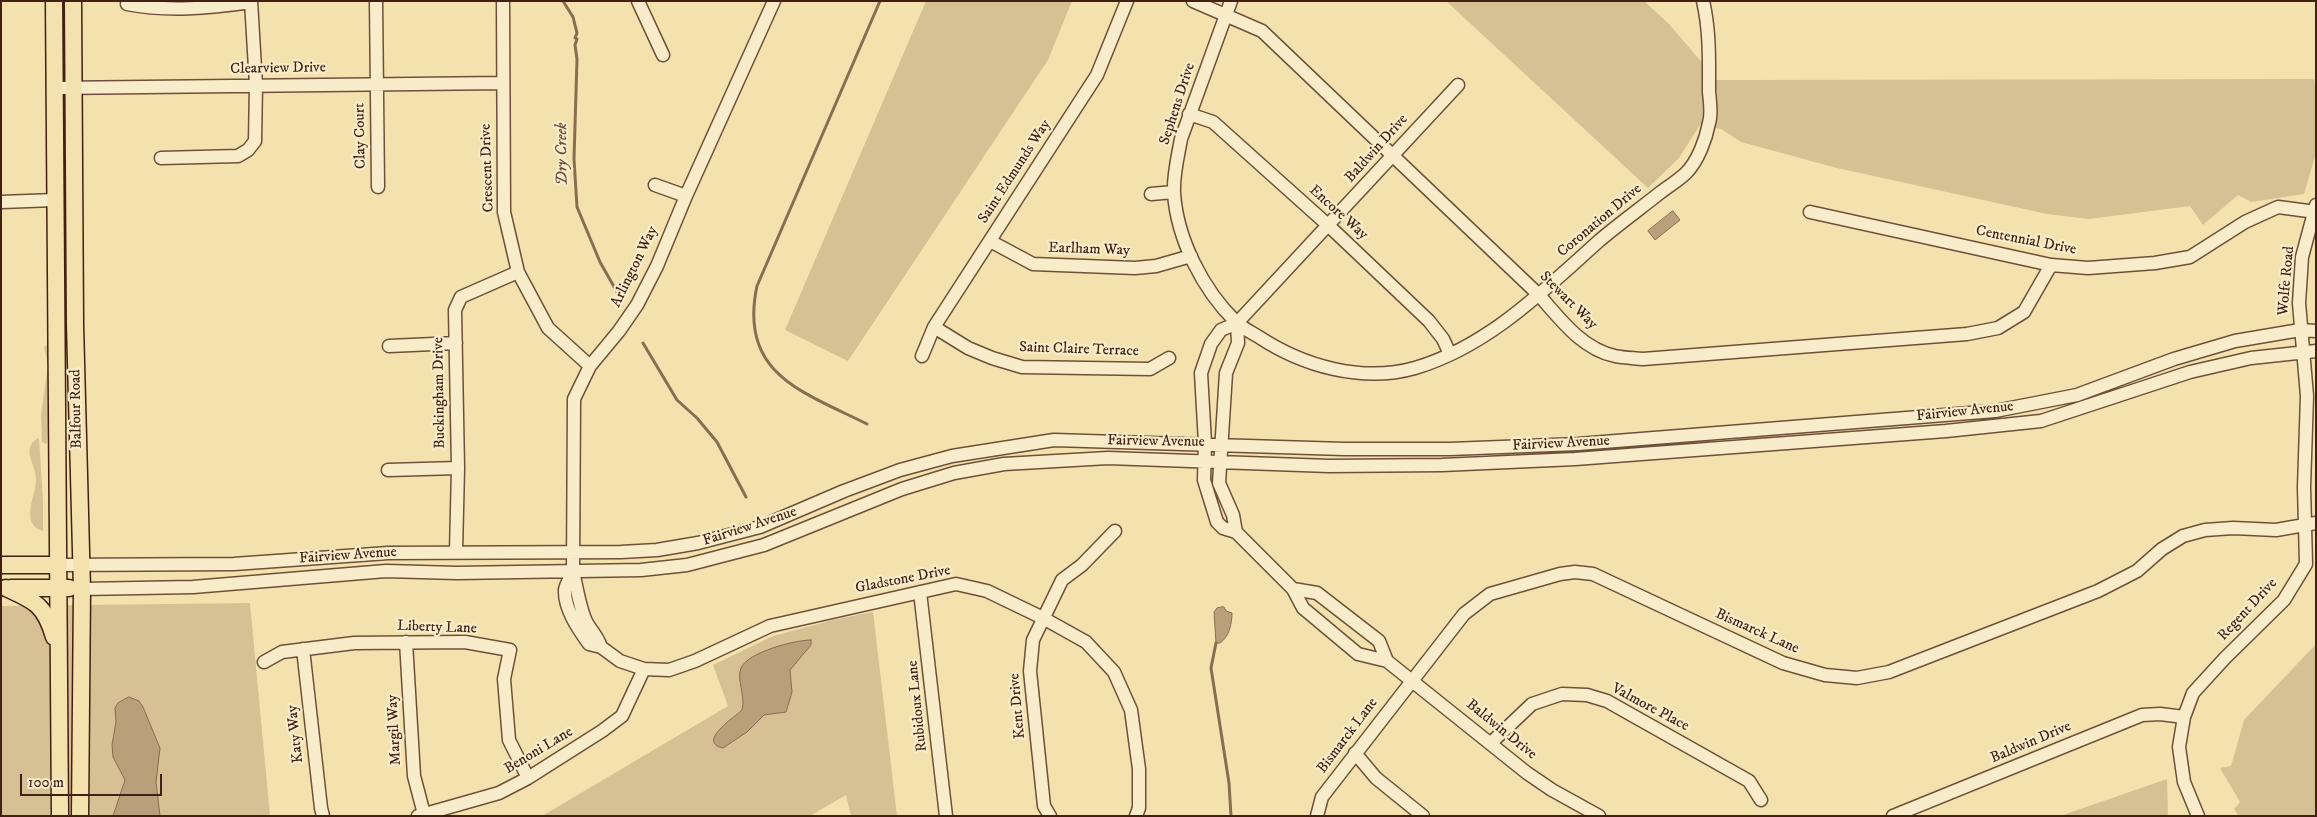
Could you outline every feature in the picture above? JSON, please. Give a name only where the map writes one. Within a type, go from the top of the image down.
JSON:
[{"type":"main road","name":"Balfour Road","points":[[54,1],[60,816]]},
{"type":"main road","name":"Balfour Road","points":[[73,1],[74,201],[80,565],[82,588],[80,816]]},
{"type":"main road","name":"Fairview Avenue","points":[[1,565],[59,565]]},
{"type":"main road","name":"Fairview Avenue","points":[[4,588],[82,588]]},
{"type":"main road","points":[[4,588],[31,599],[45,612],[59,660]]},
{"type":"street","name":"Clay Court","points":[[376,1],[378,187]]},
{"type":"street","name":"Crescent Drive","points":[[503,1],[504,212],[518,272],[548,328],[590,366]]},
{"type":"street","points":[[638,1],[663,55]]},
{"type":"street","name":"Arlington Way","points":[[573,572],[574,399],[590,366],[637,306],[657,266],[686,196],[774,1]]},
{"type":"street","name":"Saint Edmunds Way","points":[[922,356],[934,328],[1098,75],[1127,1]]},
{"type":"street","name":"Stewart Way","points":[[1193,1],[1262,31],[1539,295],[1565,325],[1586,343],[1614,356],[1643,359],[1967,334],[1998,328],[2024,312],[2050,265]]},
{"type":"street","name":"Sephens Drive","points":[[1231,1],[1181,138],[1174,192],[1181,228],[1191,256],[1213,294],[1237,323]]},
{"type":"street","name":"Coronation Drive","points":[[1237,323],[1272,345],[1306,361],[1343,371],[1380,374],[1414,368],[1450,354],[1490,334],[1539,295],[1613,229],[1688,172],[1702,145],[1710,121],[1708,22],[1703,1]]},
{"type":"street","points":[[127,4],[151,8],[209,8],[251,2],[256,85],[254,141],[248,150],[238,156],[161,158]]},
{"type":"street","name":"Clearview Drive","points":[[55,88],[502,83]]},
{"type":"street","name":"Baldwin Drive","points":[[1458,86],[1237,323],[1221,330],[1211,344],[1201,373],[1205,444],[1204,480],[1217,522],[1223,528],[1236,532],[1293,589],[1303,608],[1358,654],[1388,661],[1492,742],[1527,773],[1552,790],[1598,816]]},
{"type":"street","name":"Encore Way","points":[[1189,114],[1213,122],[1329,226],[1429,321],[1443,339],[1450,354]]},
{"type":"street","points":[[655,185],[686,196]]},
{"type":"street","points":[[1151,194],[1174,192]]},
{"type":"street","points":[[1,202],[56,200]]},
{"type":"street","name":"Centennial Drive","points":[[1810,212],[2050,265],[2088,268],[2155,263],[2190,257],[2245,222],[2278,207],[2315,209]]},
{"type":"street","name":"Wolfe Road","points":[[2309,351],[2300,330],[2299,304],[2302,257],[2315,209]]},
{"type":"street","name":"Earlham Way","points":[[990,242],[1034,264],[1135,268],[1156,266],[1191,256]]},
{"type":"street","name":"Buckingham Drive","points":[[456,552],[458,468],[455,310],[460,297],[518,272]]},
{"type":"street","points":[[1236,532],[1233,515],[1219,483],[1226,373],[1238,343],[1237,323]]},
{"type":"street","name":"Saint Claire Terrace","points":[[934,328],[968,348],[1022,367],[1150,368],[1169,358]]},
{"type":"street","name":"Fairview Avenue","points":[[59,565],[234,564],[388,553],[573,553],[657,550],[698,544],[760,527],[844,491],[900,470],[952,456],[1054,440],[1344,449],[1450,449],[1578,444],[1995,411],[2077,394],[2174,359],[2235,341],[2300,330],[2316,331]]},
{"type":"street","points":[[389,346],[456,343]]},
{"type":"street","name":"Fairview Avenue","points":[[82,588],[193,587],[386,571],[573,572],[641,570],[687,565],[764,545],[902,489],[954,473],[1004,464],[1108,458],[1329,466],[1461,464],[1575,459],[1946,431],[2041,421],[2190,372],[2251,358],[2309,351]]},
{"type":"street","name":"Regent Drive","points":[[2198,816],[2184,782],[2179,747],[2184,717],[2193,693],[2225,658],[2284,600],[2306,564],[2310,524],[2307,396],[2309,351]]},
{"type":"street","points":[[388,470],[458,468]]},
{"type":"street","name":"Bismarck Lane","points":[[1317,816],[1322,797],[1355,753],[1464,614],[1490,594],[1560,574],[1576,572],[1593,574],[1783,663],[1825,675],[1857,678],[1889,672],[2098,591],[2137,570],[2162,549],[2183,536],[2205,530],[2233,528],[2276,530],[2310,524]]},
{"type":"street","name":"Kent Drive","points":[[1050,816],[1044,806],[1030,671],[1034,640],[1062,580],[1082,565],[1115,531]]},
{"type":"street","name":"Gladstone Drive","points":[[573,572],[565,589],[567,604],[582,625],[597,634],[601,647],[620,661],[644,669],[669,670],[695,661],[770,626],[956,584],[987,591],[1043,618],[1086,642],[1114,672],[1131,710],[1139,769],[1139,808],[1136,816]]},
{"type":"street","name":"Baldwin Drive","points":[[1293,589],[1317,593],[1379,641],[1388,661]]},
{"type":"street","name":"Rubidoux Lane","points":[[920,592],[946,816]]},
{"type":"street","name":"Margil Way","points":[[406,642],[414,776],[421,815]]},
{"type":"street","name":"Liberty Lane","points":[[264,662],[282,652],[354,643],[465,642],[510,650],[504,679],[509,740],[528,778]]},
{"type":"street","name":"Katy Way","points":[[303,649],[323,816]]},
{"type":"street","name":"Benoni Lane","points":[[421,815],[499,793],[528,778],[602,731],[622,716],[644,669]]},
{"type":"street","name":"Valmore Place","points":[[1492,742],[1532,704],[1562,694],[1587,695],[1607,700],[1749,781],[1761,800]]},
{"type":"street","name":"Baldwin Drive","points":[[1893,816],[2142,715],[2160,714],[2184,717]]},
{"type":"street","points":[[1355,753],[1376,778],[1423,816]]},
{"type":"shaded area","points":[[926,1],[1072,1],[1048,60],[848,361],[785,330]]},
{"type":"shaded area","points":[[1446,1],[1644,1],[1669,24],[1717,80],[2314,79],[2316,90],[2316,153],[2304,194],[2251,202],[2238,195],[2203,225],[2190,206],[2089,219],[2047,214],[1837,168],[1741,142],[1721,129],[1700,125],[1679,158],[1648,188]]},
{"type":"shaded area","points":[[1673,211],[1680,220],[1655,240],[1648,231]]},
{"type":"shaded area","points":[[49,344],[47,444],[42,442],[41,415],[48,365],[44,347]]},
{"type":"shaded area","points":[[39,438],[43,531],[36,528],[30,516],[36,475],[30,457],[30,446]]},
{"type":"shaded area","points":[[250,603],[270,816],[1,816],[1,606]]},
{"type":"shaded area","points":[[1224,607],[1226,611],[1232,613],[1231,626],[1223,640],[1220,643],[1216,643],[1214,612],[1217,608]]},
{"type":"shaded area","points":[[873,612],[897,816],[851,816],[846,795],[810,816],[542,816],[728,706],[713,665],[773,636],[833,620]]},
{"type":"shaded area","points":[[811,640],[811,645],[790,670],[792,692],[786,712],[764,715],[747,732],[723,748],[716,745],[714,741],[715,735],[742,710],[743,699],[740,672],[745,662],[773,648],[794,642]]},
{"type":"shaded area","points":[[2316,644],[2316,816],[2239,816],[2234,809],[2240,802],[2220,768],[2231,766],[2244,720]]},
{"type":"shaded area","points":[[129,697],[139,701],[143,707],[160,748],[156,782],[160,816],[113,816],[125,780],[113,757],[112,745],[116,722],[115,708],[118,703]]},
{"type":"shaded area","points":[[2167,779],[2168,816],[2060,816]]},
{"type":"waterway","name":"Dry Creek","points":[[563,1],[573,17],[577,33],[575,38],[577,39],[575,45],[577,59],[574,159],[577,207],[600,262],[621,299]]},
{"type":"waterway","points":[[867,424],[820,401],[781,376],[767,360],[757,340],[754,316],[757,286],[880,1]]},
{"type":"waterway","name":"Dry Creek","points":[[643,343],[677,400],[697,418],[717,442],[746,497]]},
{"type":"waterway","points":[[1216,643],[1211,668],[1229,783],[1231,816]]}]
